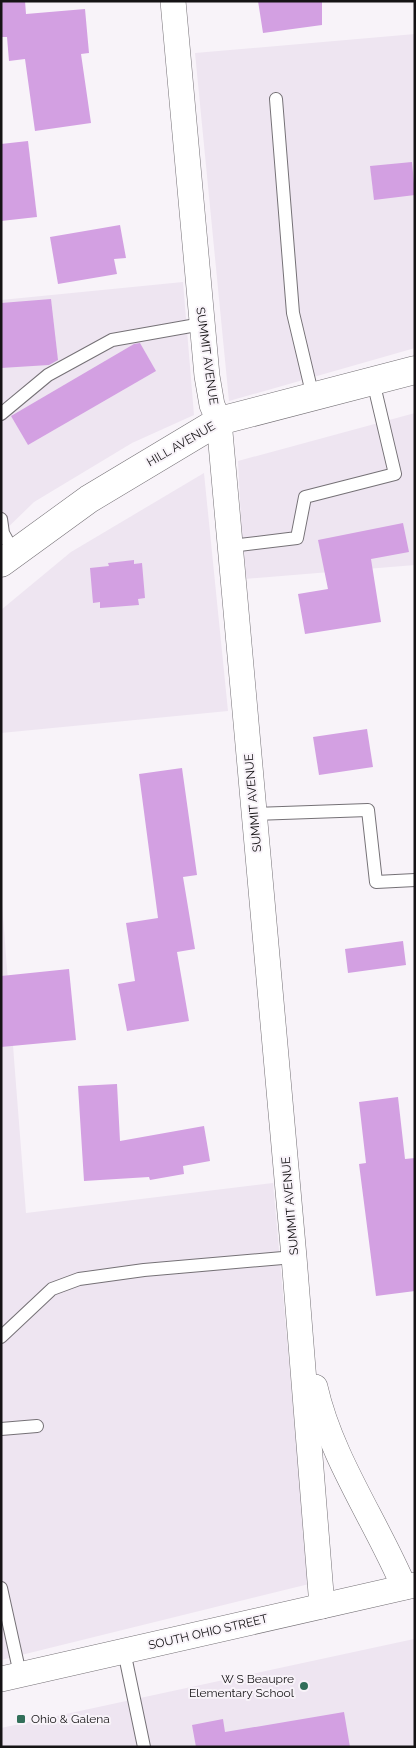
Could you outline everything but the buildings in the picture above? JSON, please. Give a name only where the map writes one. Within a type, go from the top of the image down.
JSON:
[{"type":"main road","name":"HILL AVENUE","points":[[8,558],[89,499],[219,421],[415,370]]},
{"type":"street","name":"SUMMIT AVENUE","points":[[172,1],[202,324],[212,405],[219,421],[299,1314],[322,1606]]},
{"type":"street","points":[[299,1314],[320,1408],[335,1446],[390,1554],[410,1586]]},
{"type":"street","name":"SOUTH OHIO STREET","points":[[11,1677],[410,1586]]},
{"type":"lane","points":[[276,99],[293,312],[313,397]]},
{"type":"lane","points":[[1,414],[48,375],[112,340],[202,324]]},
{"type":"lane","points":[[230,546],[297,538],[305,497],[395,474],[373,381]]},
{"type":"lane","points":[[1,519],[8,558]]},
{"type":"lane","points":[[254,814],[368,810],[376,882],[415,880]]},
{"type":"lane","points":[[1,1337],[52,1289],[79,1279],[144,1270],[294,1258]]},
{"type":"lane","points":[[1,1429],[37,1426]]},
{"type":"lane","points":[[1,1588],[11,1677]]},
{"type":"lane","points":[[124,1651],[144,1747]]},
{"type":"shaded area","points":[[415,34],[415,348],[229,401],[195,53]]},
{"type":"shaded area","points":[[183,282],[194,415],[132,443],[34,502],[1,534],[1,300]]},
{"type":"shaded area","points":[[415,413],[415,565],[244,579],[238,461]]},
{"type":"shaded area","points":[[204,473],[228,711],[1,733],[1,610],[71,552]]},
{"type":"shaded area","points":[[1,891],[26,1213],[273,1183],[309,1584],[1,1660]]},
{"type":"shaded area","name":"W S Beaupre Elementary School","points":[[414,1639],[415,1747],[1,1747],[1,1728]]},
{"type":"place","name":"W S Beaupre Elementary School","points":[[304,1686]]},
{"type":"place","name":"Ohio & Galena","points":[[21,1719]]}]
